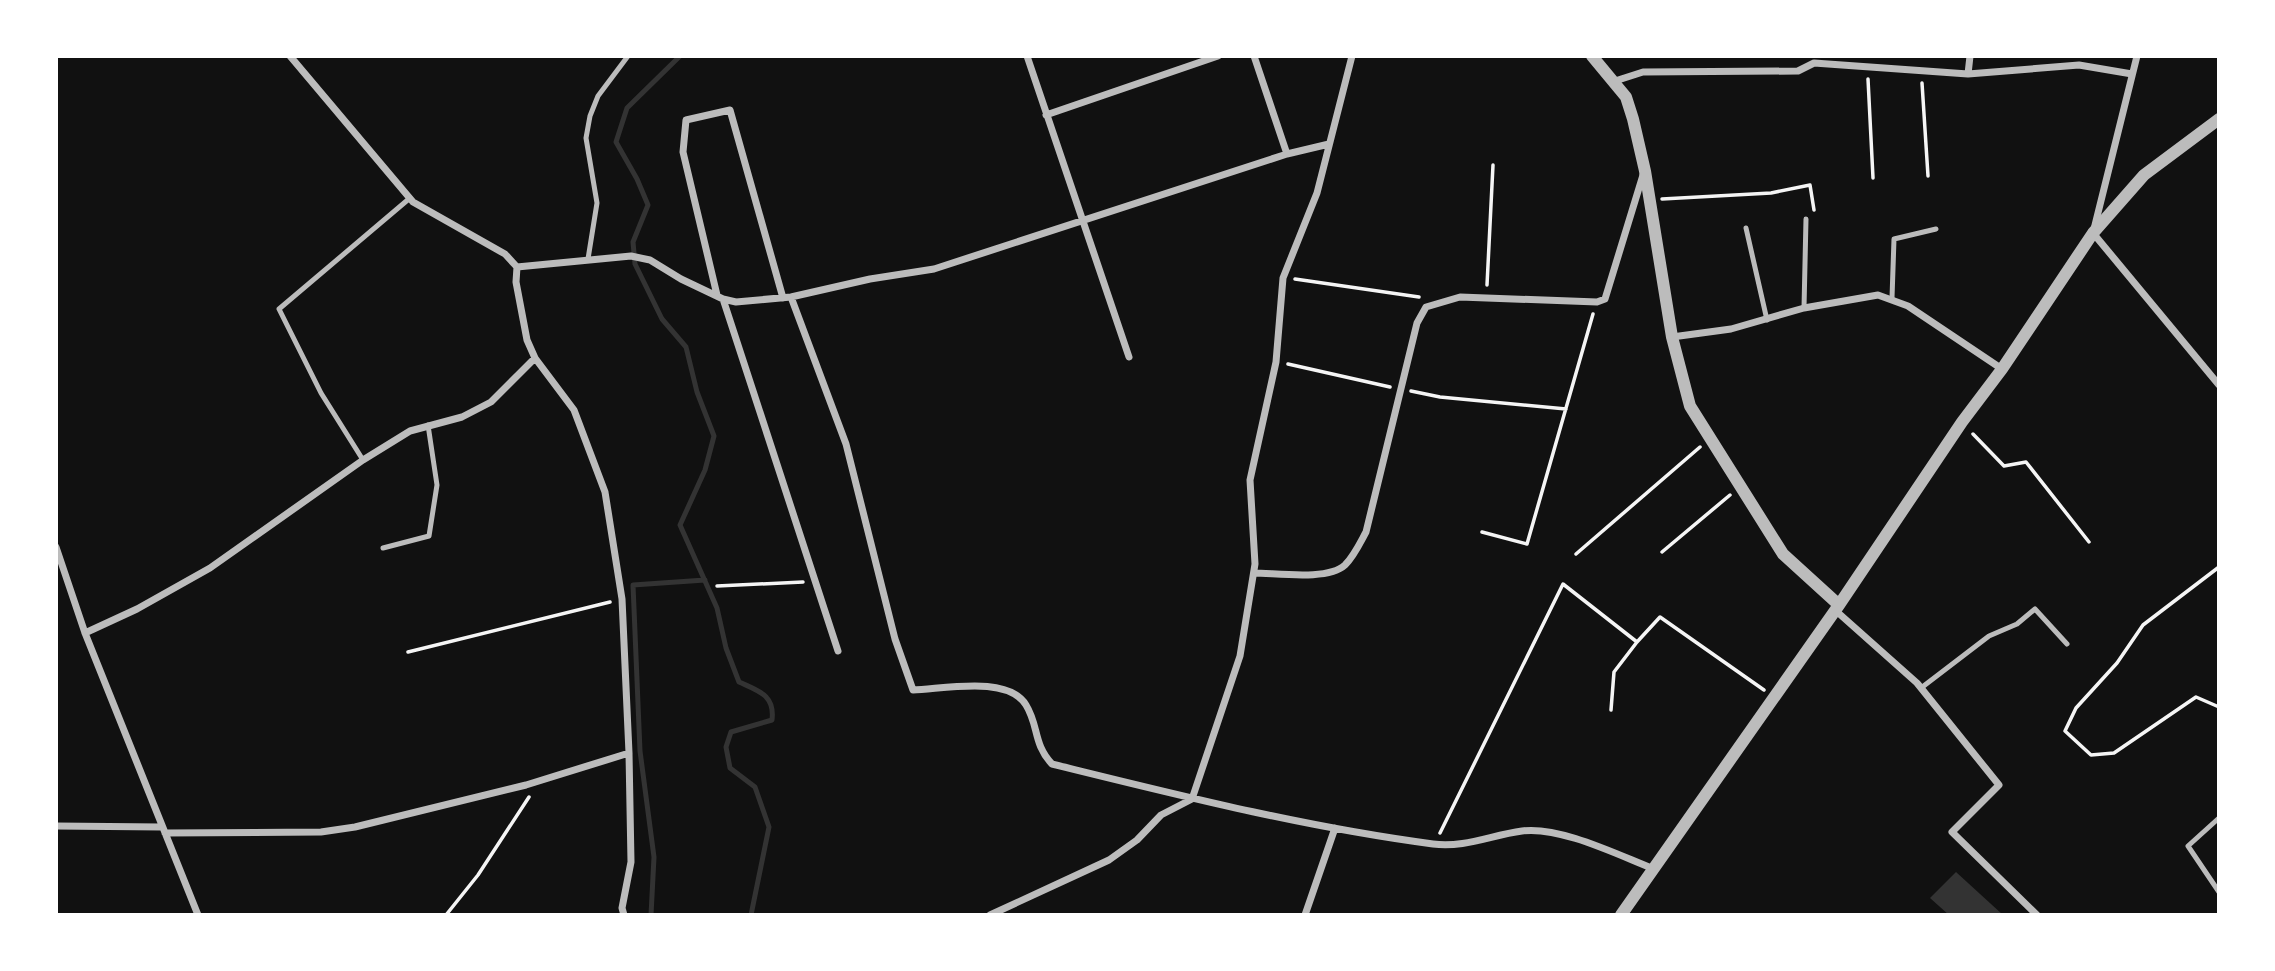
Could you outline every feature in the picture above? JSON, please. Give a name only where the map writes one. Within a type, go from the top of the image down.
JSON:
[{"type":"street","points":[[290,56],[410,198],[505,254],[517,267],[516,282],[527,340],[535,358],[574,410],[600,480],[622,599],[631,862],[622,908],[624,915]]},
{"type":"street","points":[[1027,56],[1129,357]]},
{"type":"street","points":[[1046,115],[1219,56]]},
{"type":"street","points":[[1254,56],[1287,154]]},
{"type":"street","points":[[990,915],[1109,860],[1137,840],[1161,815],[1192,799],[1240,656],[1254,573],[1250,480],[1276,362],[1283,278],[1317,193],[1352,56]]},
{"type":"street","points":[[1592,56],[1626,97],[1645,171],[1672,337],[1690,406],[1783,554],[1921,688],[1999,785],[1952,832],[2037,915]]},
{"type":"street","points":[[1968,74],[1970,56]]},
{"type":"street","points":[[2093,233],[2137,56]]},
{"type":"street","points":[[1615,81],[1643,72],[1798,71],[1814,63],[1968,74],[2079,60],[2132,74]]},
{"type":"street","points":[[838,651],[720,297],[683,152],[686,120],[730,110],[787,298],[846,444],[895,639],[913,690],[999,686],[1016,694],[1027,706],[1040,751],[1052,764],[1192,799],[1335,828],[1434,844],[1484,841],[1523,830],[1564,836],[1654,869]]},
{"type":"street","points":[[1620,915],[1837,607],[2093,233],[2144,175],[2219,119]]},
{"type":"street","points":[[517,267],[631,256],[650,260],[681,279],[736,302],[787,298],[870,279],[934,269],[1287,154],[1329,144]]},
{"type":"street","points":[[1254,573],[1312,574],[1344,566],[1366,533],[1418,323],[1426,307],[1461,297],[1597,302],[1605,299],[1645,171]]},
{"type":"street","points":[[2093,233],[2219,385]]},
{"type":"street","points":[[1672,337],[1731,329],[1804,308],[1878,295],[1892,298],[2002,369]]},
{"type":"street","points":[[85,633],[137,609],[210,568],[363,460],[411,431],[462,417],[491,402],[535,358]]},
{"type":"street","points":[[56,547],[85,633],[198,915]]},
{"type":"street","points":[[56,826],[321,832],[533,783],[629,753]]},
{"type":"street","points":[[1306,915],[1335,828]]},
{"type":"lane","points":[[588,259],[597,203],[586,138],[590,116],[598,96],[628,56]]},
{"type":"lane","points":[[363,460],[321,393],[279,309],[410,198]]},
{"type":"lane","points":[[1804,308],[1806,219]]},
{"type":"lane","points":[[1746,228],[1767,320]]},
{"type":"lane","points":[[1892,298],[1894,239],[1936,229]]},
{"type":"lane","points":[[383,548],[429,536],[437,485],[428,425]]},
{"type":"lane","points":[[1921,688],[1989,636],[2017,624],[2035,610],[2067,643]]},
{"type":"lane","points":[[2219,818],[2188,845],[2219,892]]},
{"type":"path","points":[[1867,67],[1872,178]]},
{"type":"path","points":[[1921,70],[1927,176]]},
{"type":"path","points":[[1486,298],[1493,165]]},
{"type":"path","points":[[1650,200],[1771,193],[1810,185],[1815,214]]},
{"type":"path","points":[[1283,278],[1420,297]]},
{"type":"path","points":[[1482,532],[1527,544],[1597,302]]},
{"type":"path","points":[[1276,362],[1440,397],[1566,409]]},
{"type":"path","points":[[1962,422],[2004,466],[2026,463],[2089,542]]},
{"type":"path","points":[[1576,554],[1710,439]]},
{"type":"path","points":[[1662,552],[1739,487]]},
{"type":"path","points":[[2219,567],[2143,625],[2116,663],[2076,708],[2065,731],[2091,755],[2113,753],[2196,697],[2219,707]]},
{"type":"path","points":[[718,586],[815,581]]},
{"type":"path","points":[[1434,844],[1563,584],[1637,642]]},
{"type":"path","points":[[408,652],[622,599]]},
{"type":"path","points":[[1611,710],[1614,672],[1660,617],[1773,696]]},
{"type":"path","points":[[446,915],[527,804],[533,783]]},
{"type":"shaded area","points":[[1956,872],[2003,915],[1949,915],[1930,898]]},
{"type":"waterway","points":[[680,56],[627,108],[616,142],[648,205],[633,242],[635,264],[662,319],[686,347],[697,392],[714,436],[705,470],[680,525],[717,608],[726,648],[739,682],[764,695],[771,705],[772,720],[731,732],[726,747],[730,768],[755,787],[769,827],[751,915]]},
{"type":"waterway","points":[[651,915],[654,857],[640,751],[633,585],[705,580]]}]
